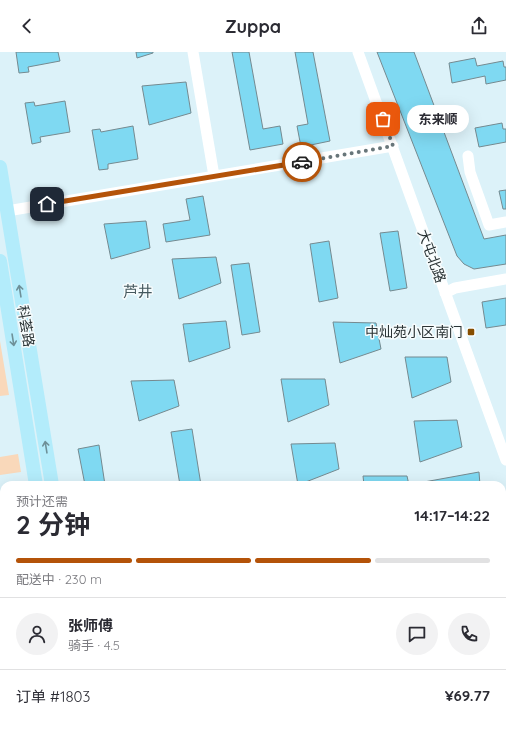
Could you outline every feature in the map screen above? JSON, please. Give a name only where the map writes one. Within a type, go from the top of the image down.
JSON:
[{"type":"main road","name":"科荟路","points":[[0,167],[51,481]]},
{"type":"main road","name":"科荟路","points":[[0,260],[35,481]]},
{"type":"street","points":[[193,52],[214,176]]},
{"type":"street","name":"大屯北路","points":[[358,52],[506,460]]},
{"type":"street","points":[[7,211],[393,146]]},
{"type":"street","points":[[468,156],[470,172],[489,224],[506,222]]},
{"type":"street","points":[[445,293],[455,288],[506,279]]},
{"type":"street","points":[[445,293],[457,293],[506,284]]},
{"type":"shaded area","points":[[0,341],[9,395],[0,396]]},
{"type":"shaded area","points":[[18,454],[21,472],[0,475],[0,457]]},
{"type":"building","points":[[16,52],[58,52],[60,61],[28,67],[29,72],[19,73]]},
{"type":"building","points":[[136,52],[153,52],[153,53],[137,58]]},
{"type":"building","points":[[232,52],[249,52],[263,129],[280,126],[283,144],[250,150]]},
{"type":"building","points":[[295,52],[313,52],[330,141],[301,147],[297,126],[308,124]]},
{"type":"building","points":[[377,52],[414,52],[484,239],[506,235],[506,264],[474,269],[464,264],[457,256]]},
{"type":"building","points":[[475,58],[477,66],[503,61],[504,67],[506,67],[506,80],[486,84],[485,76],[452,83],[449,63]]},
{"type":"building","points":[[186,82],[191,113],[149,125],[142,86]]},
{"type":"building","points":[[65,101],[70,132],[40,137],[41,142],[32,144],[25,103],[34,102],[35,106]]},
{"type":"building","points":[[502,123],[503,129],[506,129],[506,142],[479,147],[475,128]]},
{"type":"building","points":[[133,126],[138,159],[108,164],[108,169],[99,170],[92,130],[100,129],[101,132]]},
{"type":"building","points":[[506,190],[506,209],[503,209],[499,191]]},
{"type":"building","points":[[203,196],[210,235],[166,242],[163,224],[190,220],[186,199]]},
{"type":"building","points":[[146,221],[150,248],[111,259],[104,224]]},
{"type":"building","points":[[398,231],[407,288],[390,291],[380,233]]},
{"type":"building","points":[[329,241],[338,298],[319,302],[310,244]]},
{"type":"building","points":[[216,257],[221,283],[179,299],[172,259]]},
{"type":"building","points":[[249,263],[260,332],[242,335],[231,265]]},
{"type":"building","points":[[506,298],[506,325],[486,328],[482,302]]},
{"type":"building","points":[[226,321],[230,348],[189,362],[183,324]]},
{"type":"building","points":[[333,322],[376,323],[381,349],[340,363]]},
{"type":"building","points":[[405,357],[447,357],[451,382],[412,398]]},
{"type":"building","points":[[281,379],[325,379],[329,405],[288,422]]},
{"type":"building","points":[[174,380],[179,406],[139,421],[131,381]]},
{"type":"building","points":[[457,420],[462,447],[420,462],[414,421]]},
{"type":"building","points":[[192,429],[200,481],[179,481],[171,432]]},
{"type":"building","points":[[335,443],[339,469],[308,481],[297,481],[291,444]]},
{"type":"building","points":[[99,445],[104,481],[84,481],[78,449]]},
{"type":"building","points":[[479,472],[480,481],[430,481]]},
{"type":"building","points":[[363,476],[407,476],[408,481],[364,481]]},
{"type":"way so far","points":[[302,162],[393,146],[383,119]]},
{"type":"place","name":"东来顺","points":[[383,119]]},
{"type":"place","name":"中灿苑小区南门","points":[[471,332]]},
{"type":"district","name":"芦井","points":[[138,291]]},
{"type":"route","points":[[47,204],[302,162]]}]
